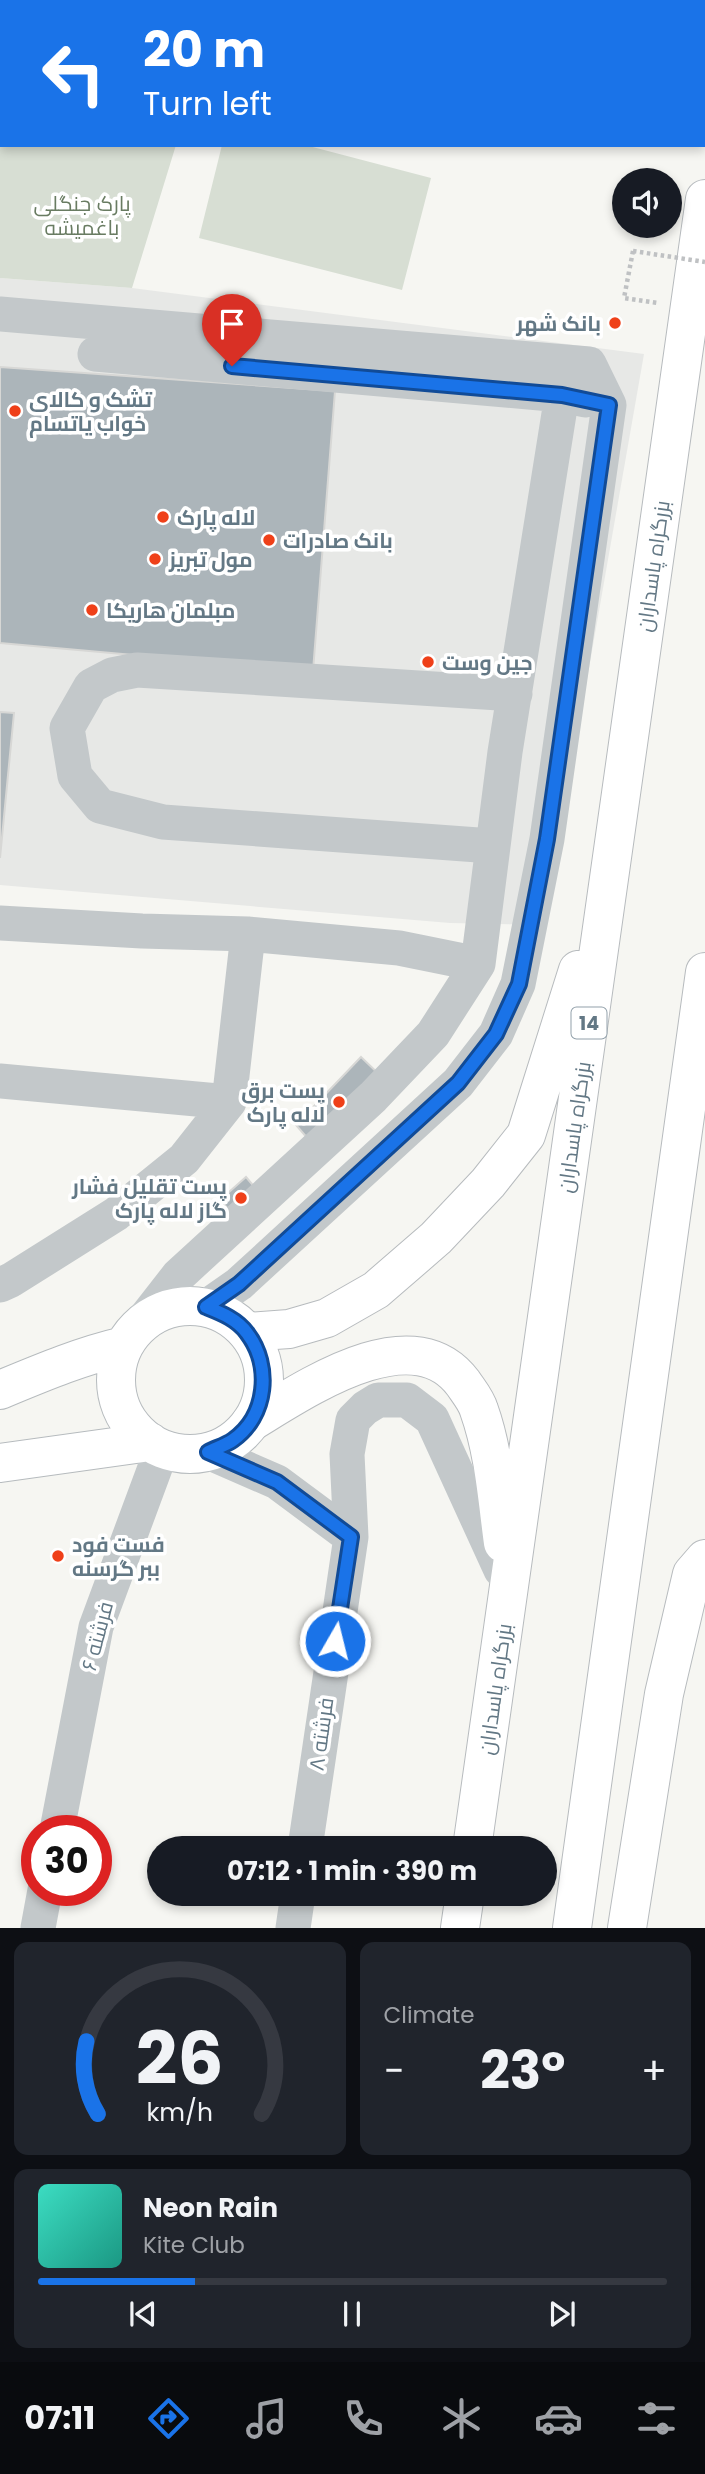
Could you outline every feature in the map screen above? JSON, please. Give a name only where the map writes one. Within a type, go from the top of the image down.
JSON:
[{"type":"main road","name":"بزرگراه پاسداران","points":[[474,1836],[705,199]]},
{"type":"main road","points":[[247,1332],[289,1329],[327,1318],[376,1290],[436,1238],[488,1183],[526,1135],[611,864]]},
{"type":"main road","points":[[572,1928],[705,972]]},
{"type":"main road","points":[[0,1390],[101,1351],[132,1336],[159,1312],[182,1306],[206,1307],[228,1316],[247,1332],[259,1353],[264,1376],[261,1399],[251,1422]]},
{"type":"main road","points":[[132,1336],[117,1367],[117,1388],[122,1409],[134,1428],[156,1446]]},
{"type":"main road","points":[[0,1463],[156,1446],[185,1454],[208,1452],[233,1440],[251,1422],[323,1378],[371,1361],[405,1353],[452,1368],[473,1396],[479,1409],[490,1448],[509,1589]]},
{"type":"main road","points":[[627,1928],[664,1694],[692,1574],[705,1559]]},
{"type":"main road","points":[[460,1928],[463,1906]]},
{"type":"street","points":[[0,314],[589,364],[609,405],[547,839],[519,984],[496,1034],[458,1083],[239,1284],[206,1307]]},
{"type":"street","points":[[95,354],[562,395],[609,405]]},
{"type":"street","points":[[132,1336],[178,1276],[373,1097],[433,1034],[478,964],[507,740],[562,395]]},
{"type":"street","points":[[492,846],[163,821],[100,806],[75,775],[67,728],[91,686],[112,675],[137,670],[515,694]]},
{"type":"street","points":[[458,1083],[504,976],[544,746],[507,740]]},
{"type":"street","points":[[0,923],[142,932],[248,934],[399,948],[478,964]]},
{"type":"street","points":[[0,1285],[116,1214],[184,1159],[229,1102],[248,934]]},
{"type":"street","points":[[0,1081],[229,1102]]},
{"type":"street","name":"فرشته ۸","points":[[307,1836],[351,1537],[347,1454],[353,1420],[365,1408],[378,1400],[407,1400],[432,1419],[509,1589]]},
{"type":"street","name":"فرشته ۶","points":[[60,1815],[96,1627],[156,1446]]},
{"type":"street","points":[[208,1452],[277,1482],[351,1537]]},
{"type":"street","points":[[38,1928],[42,1906]]},
{"type":"street","points":[[293,1928],[296,1906]]},
{"type":"path","points":[[624,298],[633,251],[705,262]]},
{"type":"shaded area","points":[[0,278],[132,288],[644,354],[544,925],[450,923],[0,885]]},
{"type":"green space","name":"پارک جنگلی باغمیشه","points":[[0,147],[175,147],[132,288],[0,278]]},
{"type":"green space","points":[[222,147],[313,147],[431,178],[402,290],[199,238]]},
{"type":"building","name":"لاله پارک","points":[[0,367],[335,391],[313,671],[0,643]]},
{"type":"building","points":[[0,712],[14,713],[0,858]]},
{"type":"building","name":"پست برق لاله پارک","points":[[361,1057],[384,1079],[315,1147],[296,1125]]},
{"type":"building","name":"پست تقلیل فشار گاز لاله پارک","points":[[246,1177],[262,1196],[237,1219],[220,1200]]},
{"type":"place","name":"بانک شهر","points":[[615,323]]},
{"type":"place","name":"تشک و کالای خواب یاتسام","points":[[15,411]]},
{"type":"place","name":"لاله پارک","points":[[163,517]]},
{"type":"place","name":"بانک صادرات","points":[[269,540]]},
{"type":"place","name":"مول تبریز","points":[[155,559]]},
{"type":"place","name":"مبلمان هاریکا","points":[[92,610]]},
{"type":"place","name":"جین وست","points":[[428,662]]},
{"type":"place","name":"پست برق لاله پارک","points":[[339,1102]]},
{"type":"place","name":"پست تقلیل فشار گاز لاله پارک","points":[[241,1198]]},
{"type":"place","name":"فست فود ببر گرسنه","points":[[58,1556]]},
{"type":"route","points":[[232,366],[562,395],[609,405],[547,839],[519,984],[496,1034],[458,1083],[239,1284],[206,1307],[228,1316],[247,1332],[259,1353],[264,1376],[261,1399],[251,1422],[233,1440],[208,1452],[277,1482],[351,1537],[335,1641]]}]
